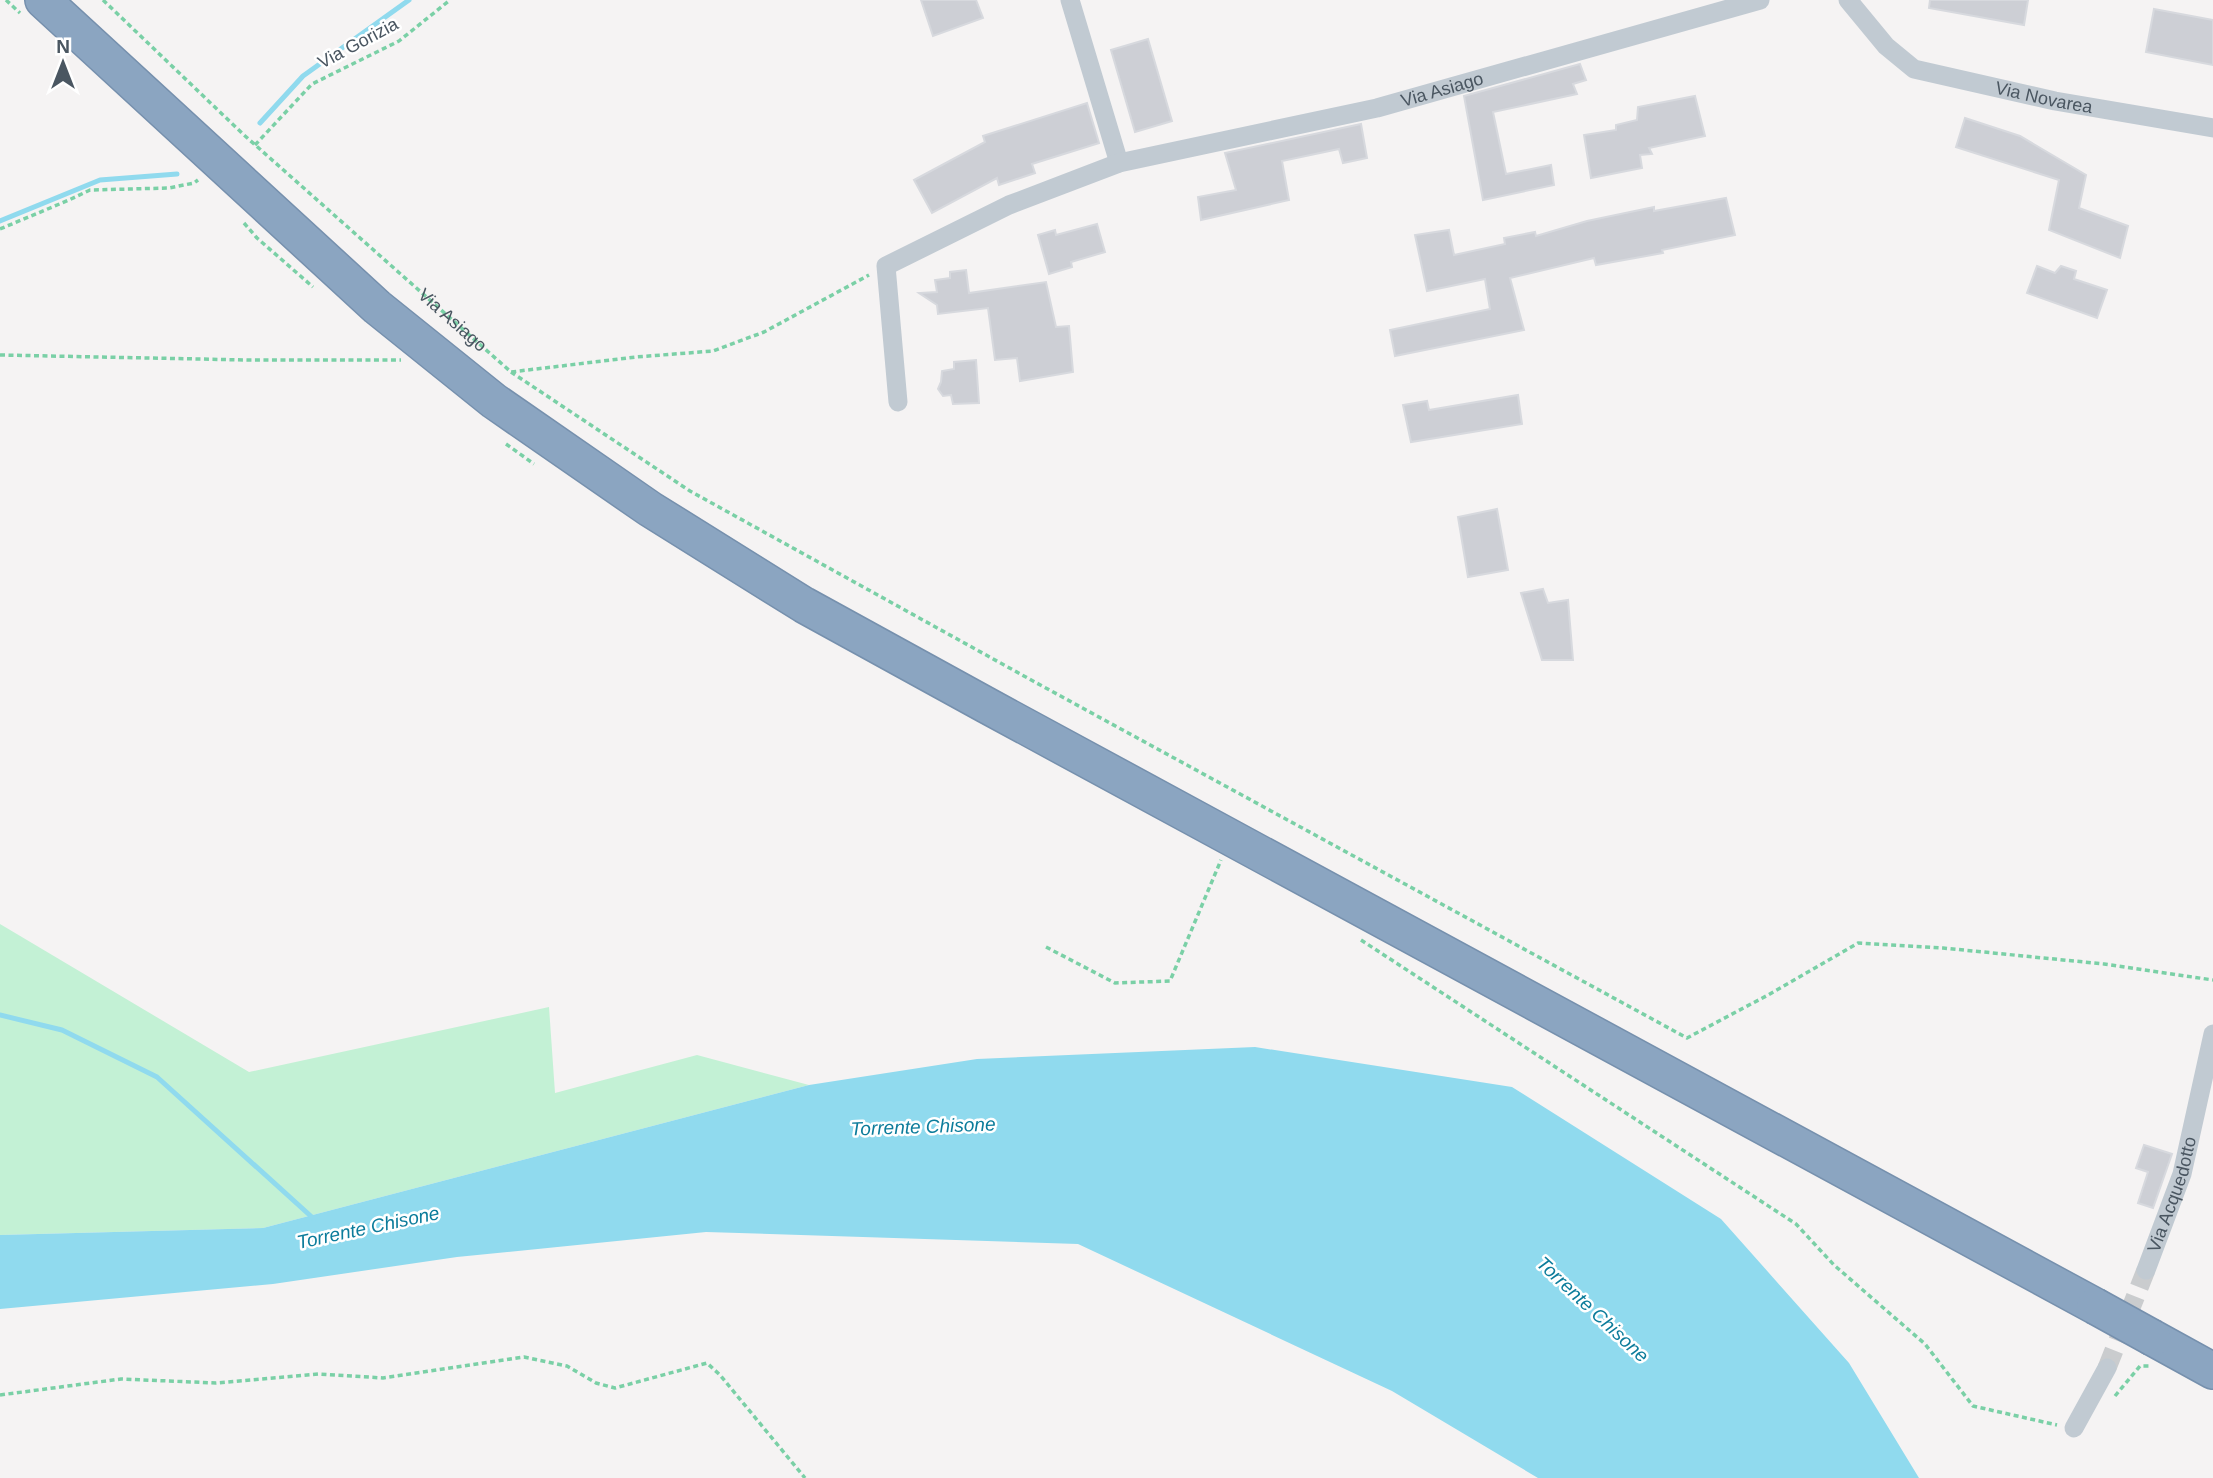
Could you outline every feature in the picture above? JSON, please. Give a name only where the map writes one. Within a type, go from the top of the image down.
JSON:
[{"type":"highway","points":[[43,0],[377,307],[494,401],[650,509],[828,618],[2097,1296]]},
{"type":"highway","points":[[70,0],[388,291],[495,379],[655,490],[807,585],[2097,1296],[2156,1341],[2213,1371]]},
{"type":"highway","points":[[2156,1341],[2213,1349]]},
{"type":"street","points":[[1070,0],[1119,163]]},
{"type":"street","name":"Via Asiago","points":[[886,266],[1009,205],[1119,163],[1377,108],[1760,0]]},
{"type":"street","name":"Via Novarea","points":[[1848,0],[1886,46],[1914,69],[2055,101],[2213,128]]},
{"type":"street","points":[[886,266],[898,402]]},
{"type":"street","name":"Via Acquedotto","points":[[2146,1270],[2182,1174],[2213,1034]]},
{"type":"street","points":[[2074,1428],[2107,1368]]},
{"type":"path","name":"Via Asiago","points":[[103,0],[255,145],[511,372],[701,497],[1081,708],[1687,1038],[1858,943],[1943,948],[2104,964],[2213,980]]},
{"type":"path","name":"Via Gorizia","points":[[255,145],[312,84],[399,41],[450,0]]},
{"type":"path","points":[[0,229],[90,190],[169,188],[194,183],[204,176]]},
{"type":"path","points":[[511,372],[713,351],[764,332],[886,266]]},
{"type":"path","points":[[0,355],[401,360]]},
{"type":"path","points":[[504,443],[537,465]]},
{"type":"path","points":[[1046,947],[1115,983],[1170,981],[1222,857]]},
{"type":"path","points":[[1350,933],[1796,1224],[1834,1265],[1925,1344],[1973,1406],[2074,1428]]},
{"type":"path","points":[[2109,1403],[2140,1366],[2156,1341]]},
{"type":"path","points":[[0,1395],[121,1379],[216,1383],[319,1374],[383,1378],[524,1357],[567,1366],[596,1383],[615,1388],[707,1363],[720,1375],[805,1478]]},
{"type":"green space","points":[[0,924],[249,1072],[549,1007],[555,1093],[697,1055],[809,1085],[263,1228],[0,1235]]},
{"type":"water","name":"Torrente Chisone","points":[[1255,1047],[1512,1087],[1721,1219],[1849,1363],[1919,1478],[1538,1478],[1392,1391],[1078,1244],[706,1232],[457,1257],[273,1284],[0,1309],[0,1235],[263,1228],[809,1085],[977,1059]]},
{"type":"building","points":[[921,0],[976,0],[983,18],[933,36]]},
{"type":"building","points":[[1930,0],[2028,0],[2024,25],[1929,8]]},
{"type":"building","points":[[2154,9],[2213,20],[2213,65],[2146,52]]},
{"type":"building","points":[[1148,39],[1172,121],[1135,132],[1111,50]]},
{"type":"building","points":[[1580,64],[1586,80],[1573,84],[1577,94],[1493,112],[1506,174],[1551,165],[1554,185],[1483,200],[1464,96]]},
{"type":"building","points":[[1695,96],[1705,136],[1649,148],[1652,154],[1640,155],[1642,168],[1591,178],[1584,135],[1616,130],[1616,125],[1637,120],[1638,107]]},
{"type":"building","points":[[1087,103],[1099,143],[1032,164],[1035,173],[999,185],[997,178],[932,213],[914,180],[985,142],[983,136]]},
{"type":"building","points":[[1965,118],[2020,136],[2086,175],[2079,208],[2128,226],[2120,258],[2049,230],[2059,180],[1956,147]]},
{"type":"building","points":[[1361,124],[1367,158],[1343,163],[1339,149],[1282,161],[1289,200],[1201,220],[1198,197],[1236,190],[1225,153]]},
{"type":"building","points":[[1726,198],[1735,235],[1662,250],[1663,253],[1596,265],[1594,258],[1510,278],[1524,330],[1395,356],[1390,330],[1490,309],[1485,279],[1427,291],[1415,235],[1449,230],[1454,255],[1505,244],[1504,238],[1535,232],[1536,236],[1587,221],[1654,207],[1654,211]]},
{"type":"building","points":[[1097,224],[1105,252],[1071,262],[1072,267],[1049,274],[1038,235],[1055,230],[1056,235]]},
{"type":"building","points":[[2037,266],[2055,273],[2061,266],[2076,271],[2074,279],[2107,290],[2097,318],[2027,293]]},
{"type":"building","points":[[966,270],[969,293],[1046,282],[1056,327],[1069,326],[1073,372],[1020,381],[1017,358],[995,360],[988,308],[938,314],[937,305],[919,293],[937,292],[935,280],[950,278],[950,272]]},
{"type":"building","points":[[976,360],[979,403],[953,404],[951,395],[943,396],[938,389],[942,371],[954,369],[954,362]]},
{"type":"building","points":[[1518,395],[1522,424],[1411,442],[1403,405],[1427,401],[1429,410]]},
{"type":"building","points":[[1497,509],[1508,570],[1468,577],[1458,517]]},
{"type":"building","points":[[1543,589],[1548,603],[1568,600],[1573,660],[1542,660],[1521,593]]},
{"type":"building","points":[[2144,1145],[2172,1154],[2153,1208],[2138,1203],[2148,1172],[2136,1168]]},
{"type":"waterway","points":[[260,123],[303,76],[409,0]]},
{"type":"waterway","points":[[0,221],[100,180],[177,174]]},
{"type":"waterway","name":"Torrente Chisone","points":[[0,1015],[62,1030],[157,1077],[314,1219]]},
{"type":"tunnel","points":[[2107,1368],[2146,1270]]}]
